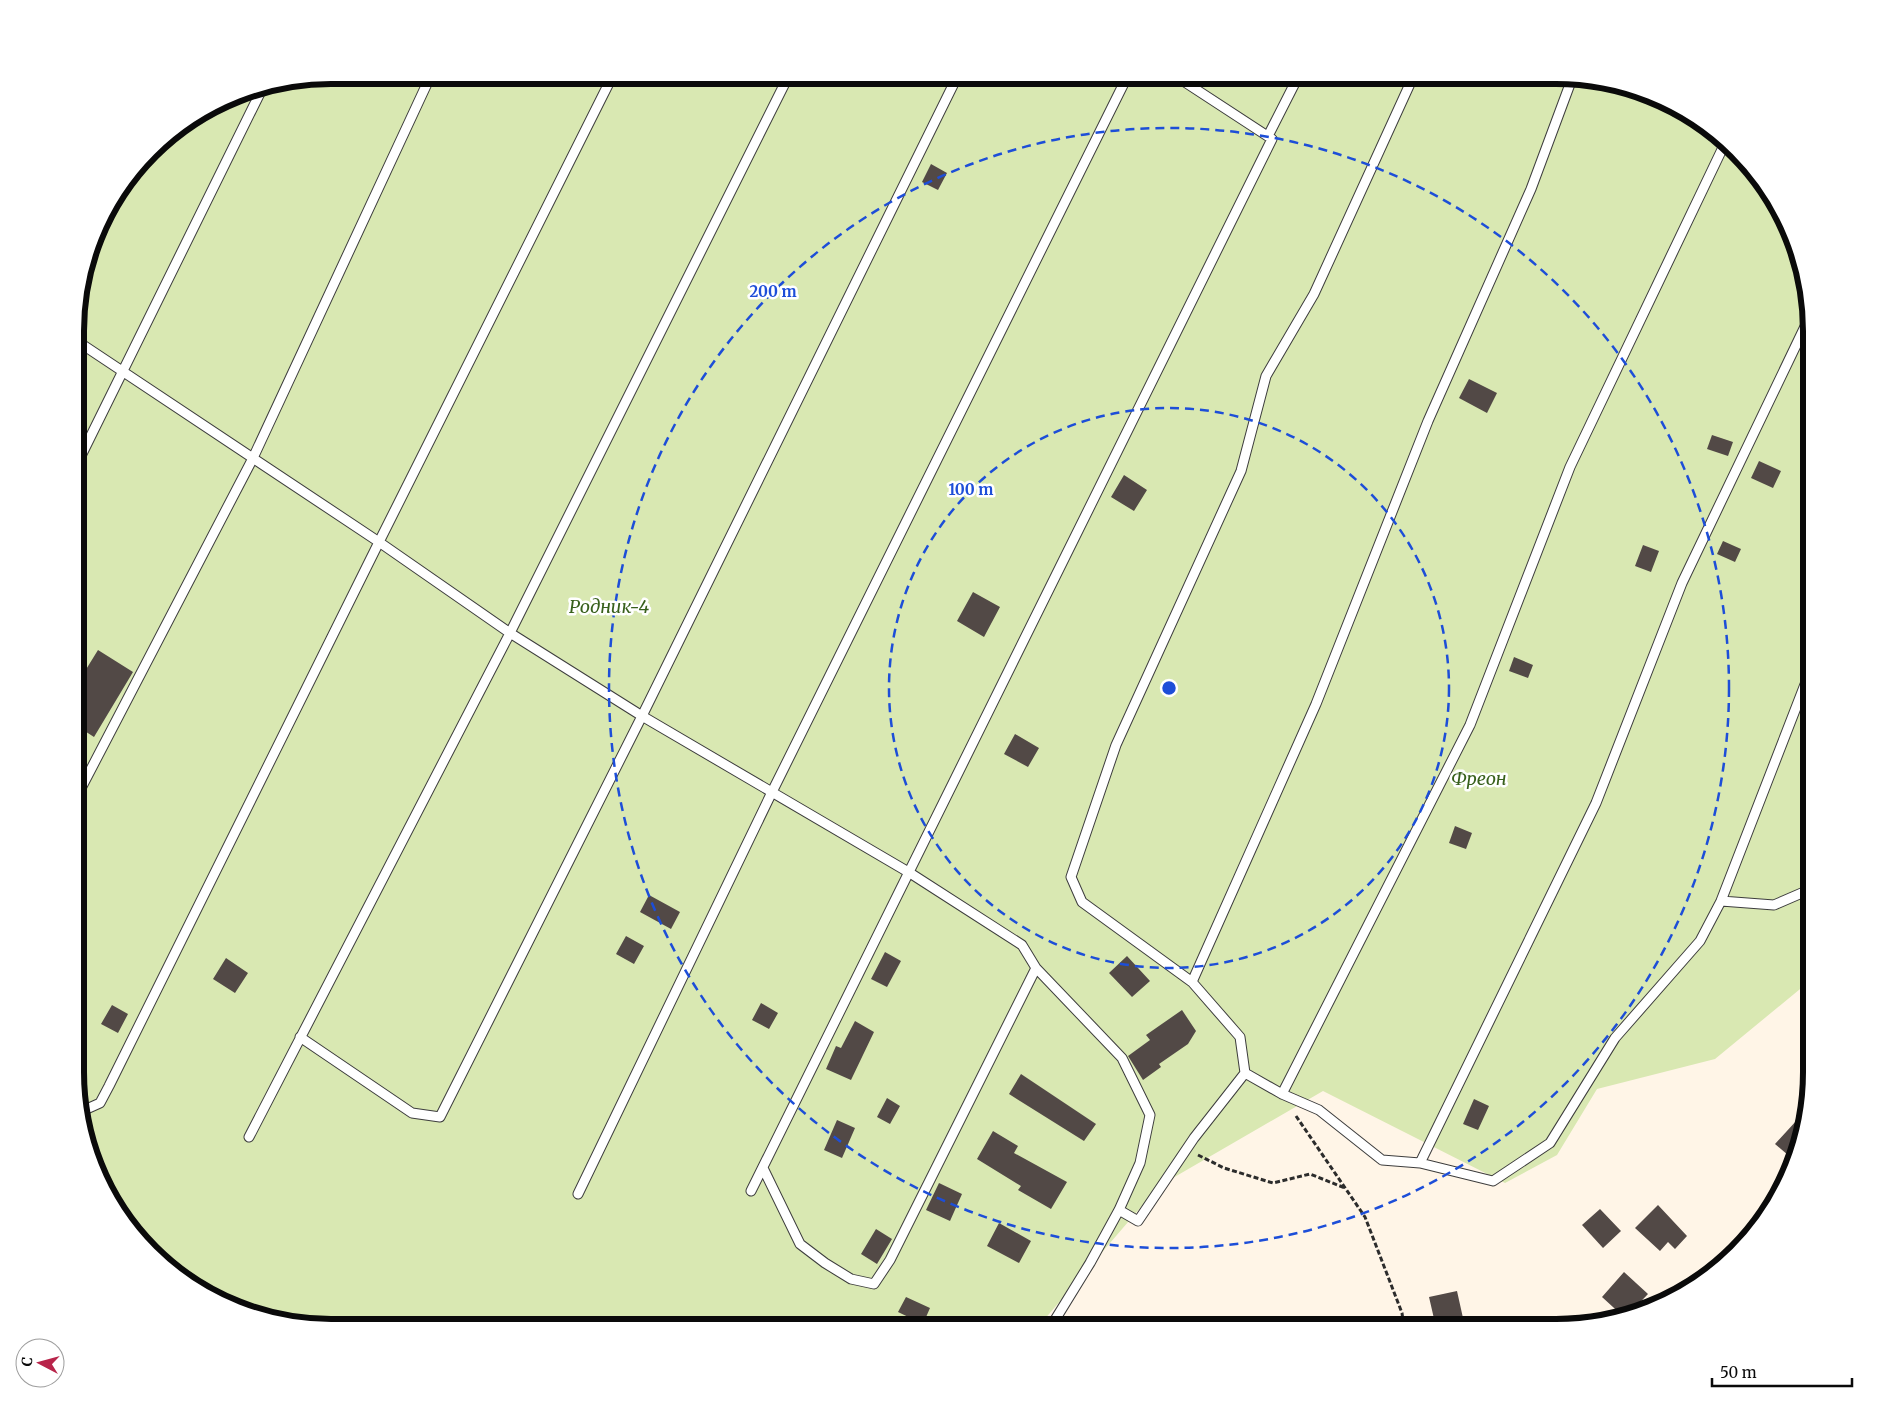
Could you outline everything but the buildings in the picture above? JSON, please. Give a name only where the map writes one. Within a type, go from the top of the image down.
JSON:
[{"type":"lane","points":[[84,783],[253,458],[427,84]]},
{"type":"lane","points":[[87,1109],[100,1103],[109,1086],[378,542],[608,84]]},
{"type":"lane","points":[[249,1137],[510,632],[784,84]]},
{"type":"lane","points":[[300,1037],[412,1113],[440,1117],[642,716],[954,84]]},
{"type":"lane","points":[[578,1194],[772,792],[1124,84]]},
{"type":"lane","points":[[751,1191],[1272,139],[1188,84]]},
{"type":"lane","points":[[1268,136],[1294,84]]},
{"type":"lane","points":[[1119,1210],[1138,1220],[1186,1149],[1245,1073],[1240,1037],[1192,982],[1082,902],[1071,877],[1116,745],[1241,472],[1266,376],[1314,294],[1410,84]]},
{"type":"lane","points":[[1192,982],[1316,704],[1428,421],[1531,189],[1570,84]]},
{"type":"lane","points":[[84,450],[259,94]]},
{"type":"lane","points":[[1282,1094],[1470,725],[1570,467],[1723,148]]},
{"type":"lane","points":[[1420,1163],[1596,803],[1682,583],[1803,331]]},
{"type":"lane","points":[[84,346],[510,632],[642,716],[910,873],[1022,945],[1036,968],[1122,1058],[1150,1115],[1140,1163],[1119,1210],[1090,1263],[1056,1319]]},
{"type":"lane","points":[[1245,1073],[1282,1094],[1318,1110],[1382,1160],[1420,1163],[1493,1181],[1550,1144],[1615,1038],[1700,941],[1721,901],[1803,691]]},
{"type":"lane","points":[[1721,901],[1774,905],[1803,893]]},
{"type":"lane","points":[[762,1168],[800,1244],[825,1263],[851,1279],[874,1284],[890,1260],[1036,968]]},
{"type":"path","points":[[1282,1094],[1364,1217],[1403,1319]]},
{"type":"path","points":[[1186,1149],[1224,1168],[1273,1183],[1310,1174],[1345,1189]]},
{"type":"green space","name":"Родник-4","points":[[315,84],[1572,84],[1620,92],[1665,109],[1693,125],[1731,156],[1762,194],[1778,222],[1795,267],[1803,315],[1803,987],[1715,1059],[1597,1089],[1557,1155],[1505,1183],[1323,1091],[1159,1186],[1045,1319],[315,1319],[267,1311],[222,1294],[194,1278],[156,1247],[125,1209],[109,1181],[92,1136],[84,1088],[84,315],[92,267],[109,222],[125,194],[156,156],[194,125],[222,109],[267,92]]},
{"type":"park label","name":"Фреон","points":[[1479,778]]}]
